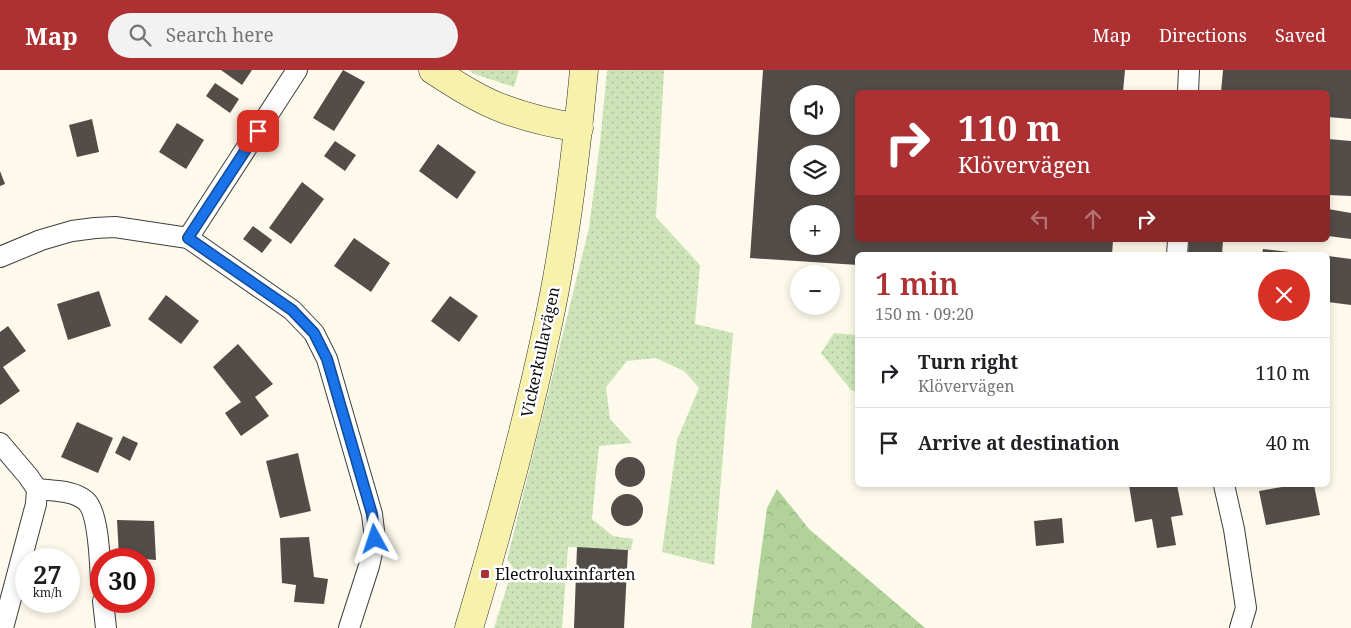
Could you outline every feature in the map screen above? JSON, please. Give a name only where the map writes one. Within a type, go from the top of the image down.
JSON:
[{"type":"main road","points":[[433,70],[476,96],[503,109],[578,128]]},
{"type":"main road","name":"Vickerkullavägen","points":[[469,628],[514,470],[548,323],[564,237],[584,70]]},
{"type":"street","points":[[188,238],[297,70]]},
{"type":"street","points":[[1188,90],[1189,70]]},
{"type":"street","points":[[0,257],[41,240],[72,231],[95,228],[115,227],[188,238],[292,310],[314,333],[327,359],[372,514],[375,539],[369,566],[349,628]]},
{"type":"street","points":[[0,443],[37,489],[36,504],[3,628]]},
{"type":"street","points":[[1224,487],[1234,530],[1246,608],[1240,628]]},
{"type":"street","points":[[37,489],[63,492],[87,502],[92,510],[98,548]]},
{"type":"street","points":[[104,613],[106,628]]},
{"type":"green space","points":[[469,70],[519,70],[514,87],[474,74]]},
{"type":"green space","points":[[607,70],[664,70],[656,217],[700,265],[695,324],[733,333],[714,565],[662,552],[677,440],[699,388],[684,371],[656,358],[627,361],[606,387],[610,419],[632,443],[599,446],[592,519],[613,536],[633,539],[631,550],[568,547],[562,628],[494,628],[513,567],[507,560],[589,228]]},
{"type":"green space","points":[[834,333],[855,335],[855,391],[851,390],[821,353]]},
{"type":"green space","points":[[777,489],[809,529],[925,628],[751,628],[767,508]]},
{"type":"building","points":[[221,70],[252,70],[242,85]]},
{"type":"building","points":[[343,70],[365,82],[334,131],[313,118]]},
{"type":"building","points":[[763,70],[1125,70],[1123,90],[855,90],[855,242],[1113,242],[1112,252],[855,252],[855,265],[750,258]]},
{"type":"building","points":[[1223,70],[1351,70],[1351,119],[1330,117],[1330,90],[1221,90]]},
{"type":"building","points":[[215,83],[239,99],[230,113],[206,96]]},
{"type":"building","points":[[92,119],[99,152],[77,157],[69,125]]},
{"type":"building","points":[[177,123],[204,140],[186,169],[159,152]]},
{"type":"building","points":[[1330,139],[1351,141],[1351,196],[1330,195]]},
{"type":"building","points":[[335,141],[356,155],[345,171],[324,156]]},
{"type":"building","points":[[438,144],[476,172],[457,199],[419,171]]},
{"type":"building","points":[[0,171],[5,184],[0,186]]},
{"type":"building","points":[[302,182],[324,199],[291,244],[269,228]]},
{"type":"building","points":[[1330,209],[1351,213],[1351,239],[1330,236]]},
{"type":"building","points":[[253,226],[272,240],[262,253],[243,239]]},
{"type":"building","points":[[354,238],[390,263],[371,292],[334,266]]},
{"type":"building","points":[[1189,242],[1223,242],[1222,252],[1188,252]]},
{"type":"building","points":[[1263,249],[1289,252],[1262,252]]},
{"type":"building","points":[[1330,256],[1351,259],[1351,305],[1330,302]]},
{"type":"building","points":[[99,291],[111,326],[68,340],[57,304]]},
{"type":"building","points":[[166,295],[199,321],[181,344],[148,319]]},
{"type":"building","points":[[450,296],[478,316],[459,342],[431,321]]},
{"type":"building","points":[[8,326],[26,351],[3,367],[20,391],[0,405],[0,332]]},
{"type":"building","points":[[238,344],[273,384],[255,397],[269,416],[241,436],[225,413],[241,402],[213,367]]},
{"type":"building","points":[[77,422],[113,438],[98,473],[61,457]]},
{"type":"building","points":[[123,436],[138,443],[130,461],[115,453]]},
{"type":"building","points":[[298,453],[311,511],[280,518],[266,461]]},
{"type":"building","points":[[630,457],[641,461],[645,472],[641,483],[630,487],[619,483],[615,472],[619,461]]},
{"type":"building","points":[[1129,487],[1177,487],[1183,515],[1171,517],[1176,545],[1157,548],[1152,519],[1135,522]]},
{"type":"building","points":[[1282,487],[1314,487],[1320,515],[1266,525],[1259,491]]},
{"type":"building","points":[[627,494],[633,495],[638,499],[642,504],[642,516],[638,521],[633,525],[627,526],[621,525],[616,521],[612,516],[611,510],[612,504],[616,499],[621,495]]},
{"type":"building","points":[[1062,518],[1064,543],[1036,546],[1034,521]]},
{"type":"building","points":[[117,520],[154,521],[156,560],[155,548],[119,548]]},
{"type":"building","points":[[309,537],[314,577],[328,579],[324,604],[294,602],[296,585],[282,583],[280,538]]},
{"type":"building","points":[[577,547],[628,550],[624,628],[574,628]]},
{"type":"place","name":"Electroluxinfarten","points":[[485,574]]},
{"type":"route","points":[[258,131],[188,238],[292,310],[314,333],[327,359],[372,514],[375,539]]}]
